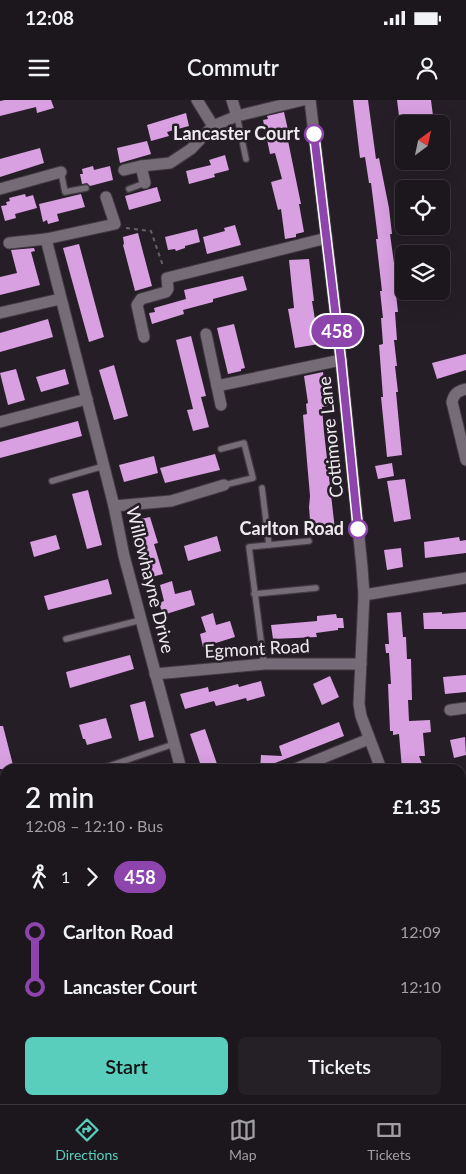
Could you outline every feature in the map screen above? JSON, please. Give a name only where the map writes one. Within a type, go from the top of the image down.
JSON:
[{"type":"street","points":[[197,100],[213,126]]},
{"type":"street","points":[[232,100],[237,116]]},
{"type":"street","points":[[124,170],[170,163],[191,150],[213,126],[237,116],[303,100]]},
{"type":"street","name":"Cottimore Lane","points":[[310,100],[341,360],[364,595],[359,704],[361,716],[379,764]]},
{"type":"street","points":[[141,166],[145,182]]},
{"type":"street","points":[[0,189],[61,172]]},
{"type":"street","points":[[9,243],[46,239],[115,224],[106,197]]},
{"type":"street","points":[[144,337],[137,305],[141,300],[166,292],[168,289],[167,278],[327,238]]},
{"type":"street","name":"Willowhayne Drive","points":[[46,239],[114,506],[124,556],[180,764]]},
{"type":"street","points":[[0,313],[60,299]]},
{"type":"street","points":[[206,334],[221,405]]},
{"type":"street","points":[[217,386],[341,360]]},
{"type":"street","points":[[466,389],[454,395],[452,402],[466,460]]},
{"type":"street","points":[[0,422],[87,399]]},
{"type":"street","points":[[114,506],[171,501],[224,485]]},
{"type":"street","points":[[364,595],[466,578]]},
{"type":"street","name":"Egmont Road","points":[[155,674],[264,664],[361,664]]},
{"type":"street","points":[[450,710],[466,708]]},
{"type":"street","points":[[307,764],[369,739]]},
{"type":"lane","points":[[237,116],[246,158]]},
{"type":"lane","points":[[61,172],[65,192],[86,188]]},
{"type":"lane","points":[[129,188],[145,182]]},
{"type":"lane","points":[[221,449],[244,443],[253,478],[224,485]]},
{"type":"lane","points":[[52,481],[104,466]]},
{"type":"lane","points":[[262,488],[270,545]]},
{"type":"lane","points":[[264,664],[249,548],[309,541]]},
{"type":"lane","points":[[254,594],[316,588]]},
{"type":"lane","points":[[66,639],[141,620]]},
{"type":"lane","points":[[115,764],[174,744]]},
{"type":"path","points":[[115,224],[151,231],[167,278]]},
{"type":"building","points":[[51,100],[54,108],[37,113],[36,107],[0,116],[0,101]]},
{"type":"building","points":[[353,100],[368,100],[376,159],[379,158],[389,208],[395,270],[395,300],[397,300],[398,312],[395,312],[397,340],[394,340],[398,392],[396,392],[402,455],[387,457],[381,397],[383,397],[379,345],[383,344],[381,318],[383,318],[376,239],[378,239],[371,183],[369,183],[365,157],[360,158]]},
{"type":"building","points":[[397,100],[431,100],[433,115],[399,115]]},
{"type":"building","points":[[284,112],[301,204],[299,204],[304,232],[296,234],[296,237],[285,239],[281,209],[278,210],[271,182],[282,179],[275,153],[270,154],[263,120],[268,119],[267,116]]},
{"type":"building","points":[[186,113],[189,126],[167,132],[169,136],[151,141],[147,125]]},
{"type":"building","points":[[147,141],[151,154],[120,163],[117,148]]},
{"type":"building","points":[[40,148],[44,163],[0,177],[0,159]]},
{"type":"building","points":[[225,155],[229,170],[214,174],[215,177],[189,184],[186,171],[211,165],[209,160]]},
{"type":"building","points":[[93,166],[94,170],[110,166],[113,180],[90,186],[87,183],[82,184],[80,174],[83,174],[82,169]]},
{"type":"building","points":[[157,187],[161,201],[129,210],[125,196]]},
{"type":"building","points":[[25,194],[26,197],[33,195],[37,208],[15,214],[16,218],[5,221],[1,206],[7,205],[6,202],[10,201],[9,198]]},
{"type":"building","points":[[81,194],[85,207],[57,214],[59,221],[48,224],[47,220],[43,222],[39,204]]},
{"type":"building","points":[[235,225],[241,245],[207,254],[203,237],[225,231],[224,228]]},
{"type":"building","points":[[197,229],[200,242],[185,246],[185,248],[176,251],[175,249],[168,250],[165,237]]},
{"type":"building","points":[[138,233],[152,286],[135,291],[123,245],[123,237]]},
{"type":"building","points":[[79,244],[104,337],[89,342],[63,248]]},
{"type":"building","points":[[34,248],[35,251],[31,252],[40,285],[0,295],[0,277],[17,273],[11,250]]},
{"type":"building","points":[[309,259],[314,301],[312,301],[319,344],[295,348],[288,309],[294,308],[289,260]]},
{"type":"building","points":[[243,276],[247,290],[213,299],[213,302],[183,310],[184,314],[152,324],[149,313],[155,312],[154,308],[186,299],[184,290]]},
{"type":"building","points":[[48,319],[53,337],[0,352],[0,333]]},
{"type":"building","points":[[234,324],[245,368],[228,374],[217,328]]},
{"type":"building","points":[[191,336],[206,396],[201,397],[209,427],[193,431],[187,410],[193,409],[176,340]]},
{"type":"building","points":[[466,354],[466,370],[437,379],[432,363]]},
{"type":"building","points":[[114,365],[128,416],[114,420],[99,370]]},
{"type":"building","points":[[16,369],[25,400],[8,405],[0,373]]},
{"type":"building","points":[[65,369],[69,384],[41,392],[36,377]]},
{"type":"building","points":[[323,372],[328,406],[322,407],[335,530],[315,532],[314,520],[310,520],[309,507],[310,496],[303,415],[307,414],[306,404],[308,403],[304,376]]},
{"type":"building","points":[[78,421],[82,436],[0,458],[0,442]]},
{"type":"building","points":[[215,454],[220,470],[165,483],[160,468]]},
{"type":"building","points":[[154,456],[158,473],[124,482],[119,465]]},
{"type":"building","points":[[392,463],[394,476],[378,479],[375,466]]},
{"type":"building","points":[[405,479],[411,519],[394,522],[387,481]]},
{"type":"building","points":[[88,490],[102,545],[87,549],[72,494]]},
{"type":"building","points":[[150,517],[158,543],[154,544],[163,574],[148,578],[140,550],[144,549],[136,520]]},
{"type":"building","points":[[56,535],[60,549],[34,557],[30,542]]},
{"type":"building","points":[[217,536],[221,551],[188,561],[184,546]]},
{"type":"building","points":[[459,537],[460,541],[466,540],[466,553],[425,558],[424,542]]},
{"type":"building","points":[[401,548],[403,567],[387,570],[384,550]]},
{"type":"building","points":[[108,579],[112,594],[48,610],[44,596]]},
{"type":"building","points":[[172,581],[175,594],[191,590],[195,605],[163,615],[159,603],[164,601],[160,585]]},
{"type":"building","points":[[401,612],[403,637],[406,637],[407,659],[411,659],[412,700],[408,700],[409,721],[430,720],[431,732],[423,733],[425,756],[419,756],[422,764],[402,764],[399,734],[393,735],[393,731],[390,731],[388,684],[391,684],[389,653],[386,653],[385,644],[389,644],[387,613]]},
{"type":"building","points":[[442,612],[442,614],[466,612],[466,629],[424,629],[423,613]]},
{"type":"building","points":[[213,613],[216,625],[230,621],[235,637],[203,647],[200,634],[206,632],[201,617]]},
{"type":"building","points":[[336,614],[337,618],[343,618],[344,628],[316,633],[317,637],[273,639],[271,625],[317,621],[317,616]]},
{"type":"building","points":[[130,655],[134,669],[70,688],[66,672]]},
{"type":"building","points":[[466,675],[466,692],[445,694],[443,677]]},
{"type":"building","points":[[330,676],[339,697],[322,705],[313,684]]},
{"type":"building","points":[[261,681],[265,696],[247,701],[246,698],[216,706],[214,701],[185,709],[180,694],[208,687],[209,692],[238,684],[239,687]]},
{"type":"building","points":[[145,701],[154,737],[139,741],[130,705]]},
{"type":"building","points":[[106,718],[112,738],[87,745],[79,725]]},
{"type":"building","points":[[339,722],[344,736],[275,764],[260,764],[261,755],[282,756],[279,746]]},
{"type":"building","points":[[0,726],[3,726],[13,764],[0,764]]},
{"type":"building","points":[[205,729],[217,764],[200,764],[190,734]]},
{"type":"building","points":[[465,737],[466,755],[454,758],[450,740]]},
{"type":"bus line","name":"458","points":[[314,134],[341,360],[358,529]]},
{"type":"place","name":"Lancaster Court","points":[[314,134]]},
{"type":"place","name":"Carlton Road","points":[[358,529]]}]
